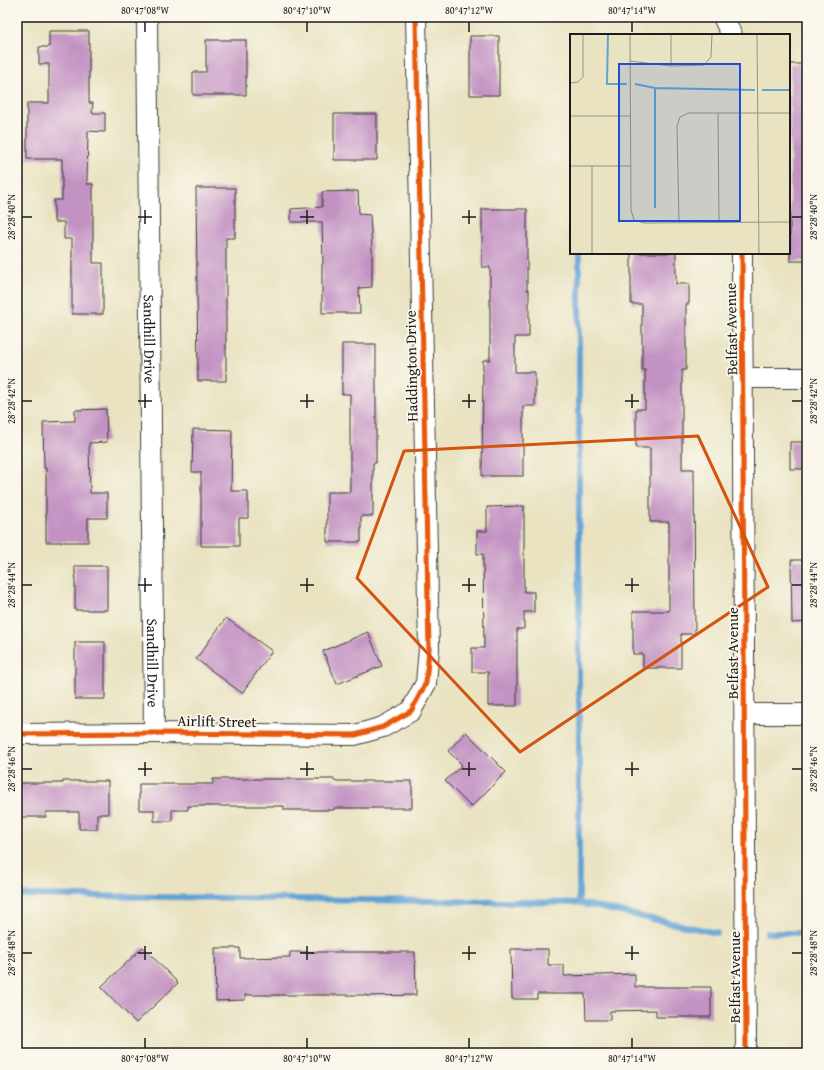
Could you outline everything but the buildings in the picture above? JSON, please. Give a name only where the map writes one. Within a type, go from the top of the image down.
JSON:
[{"type":"street","name":"Sandhill Drive","points":[[147,17],[154,733]]},
{"type":"street","name":"Haddington Drive","points":[[411,711],[426,683],[429,649],[416,17]]},
{"type":"street","points":[[723,17],[732,34]]},
{"type":"street","name":"Belfast Avenue","points":[[742,254],[744,378],[746,1053]]},
{"type":"street","points":[[744,378],[807,378]]},
{"type":"street","name":"Airlift Street","points":[[17,734],[154,733],[355,735],[383,727],[411,711]]},
{"type":"street","points":[[745,714],[807,714]]},
{"type":"highlighted area","points":[[698,436],[768,587],[520,752],[357,578],[404,451]]},
{"type":"waterway","points":[[579,254],[579,903]]},
{"type":"waterway","points":[[17,895],[579,903],[717,933]]},
{"type":"waterway","points":[[767,933],[807,933]]},
{"type":"cycle path","points":[[17,734],[154,733],[355,735],[383,727],[411,711],[426,683],[429,649],[416,17]]},
{"type":"cycle path","points":[[742,254],[746,1053]]}]
